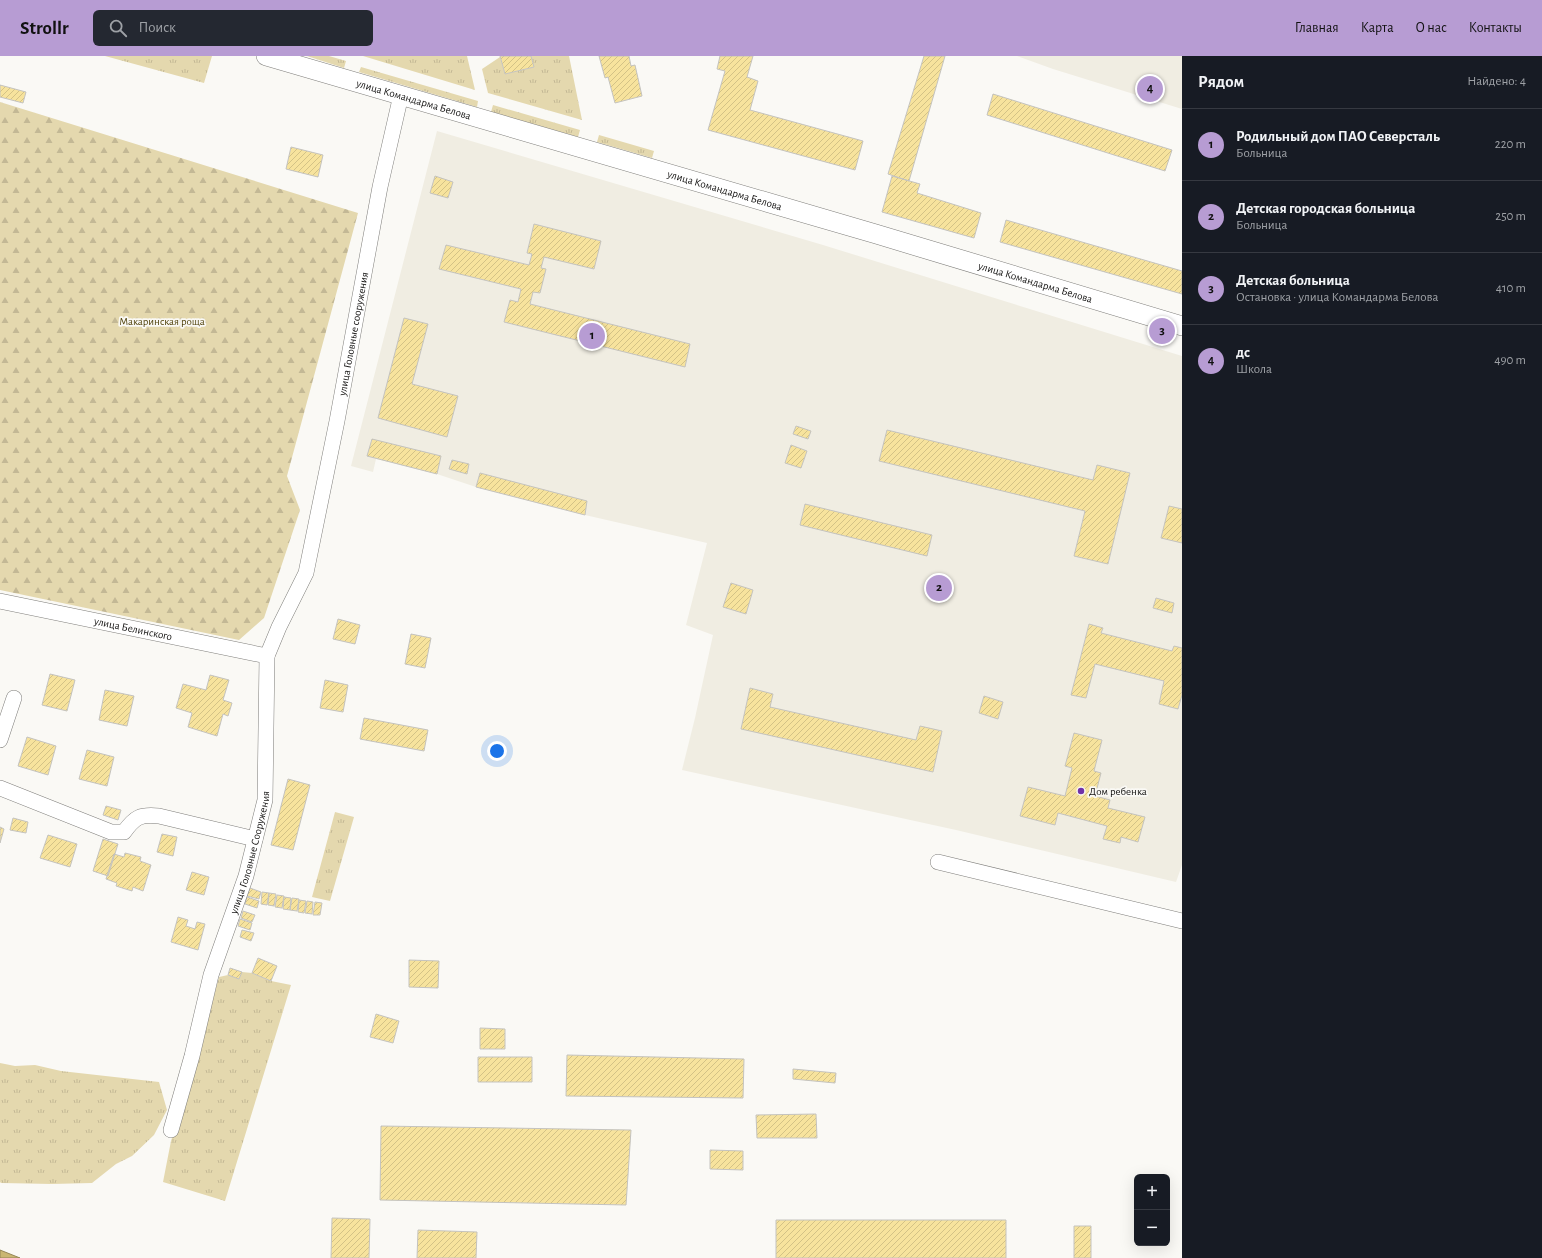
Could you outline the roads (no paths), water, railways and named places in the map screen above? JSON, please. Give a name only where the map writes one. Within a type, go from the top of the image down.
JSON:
[{"type":"main road","name":"улица Командарма Белова","points":[[275,57],[1182,326]]},
{"type":"street","name":"улица Головные сооружения","points":[[306,573],[338,413],[380,187],[401,95]]},
{"type":"street","name":"улица Головные Сооружения","points":[[171,1130],[192,1056],[211,975],[246,876],[265,800],[267,656],[279,627],[306,573]]},
{"type":"street","name":"улица Белинского","points":[[0,601],[267,656]]},
{"type":"street","points":[[0,740],[14,698]]},
{"type":"street","points":[[0,788],[111,832],[124,832],[133,820],[145,814],[255,839]]},
{"type":"street","points":[[938,862],[1182,921]]},
{"type":"water","points":[[0,1250],[20,1258],[0,1258]]},
{"type":"place","name":"дс","points":[[1150,89]]},
{"type":"place","name":"Детская больница","points":[[1162,331]]},
{"type":"place","name":"Родильный дом ПАО Северсталь","points":[[592,336]]},
{"type":"place","name":"Детская городская больница","points":[[939,588]]},
{"type":"place","name":"Дом ребенка","points":[[1081,791]]},
{"type":"park label","name":"Макаринская роща","points":[[162,321]]}]
